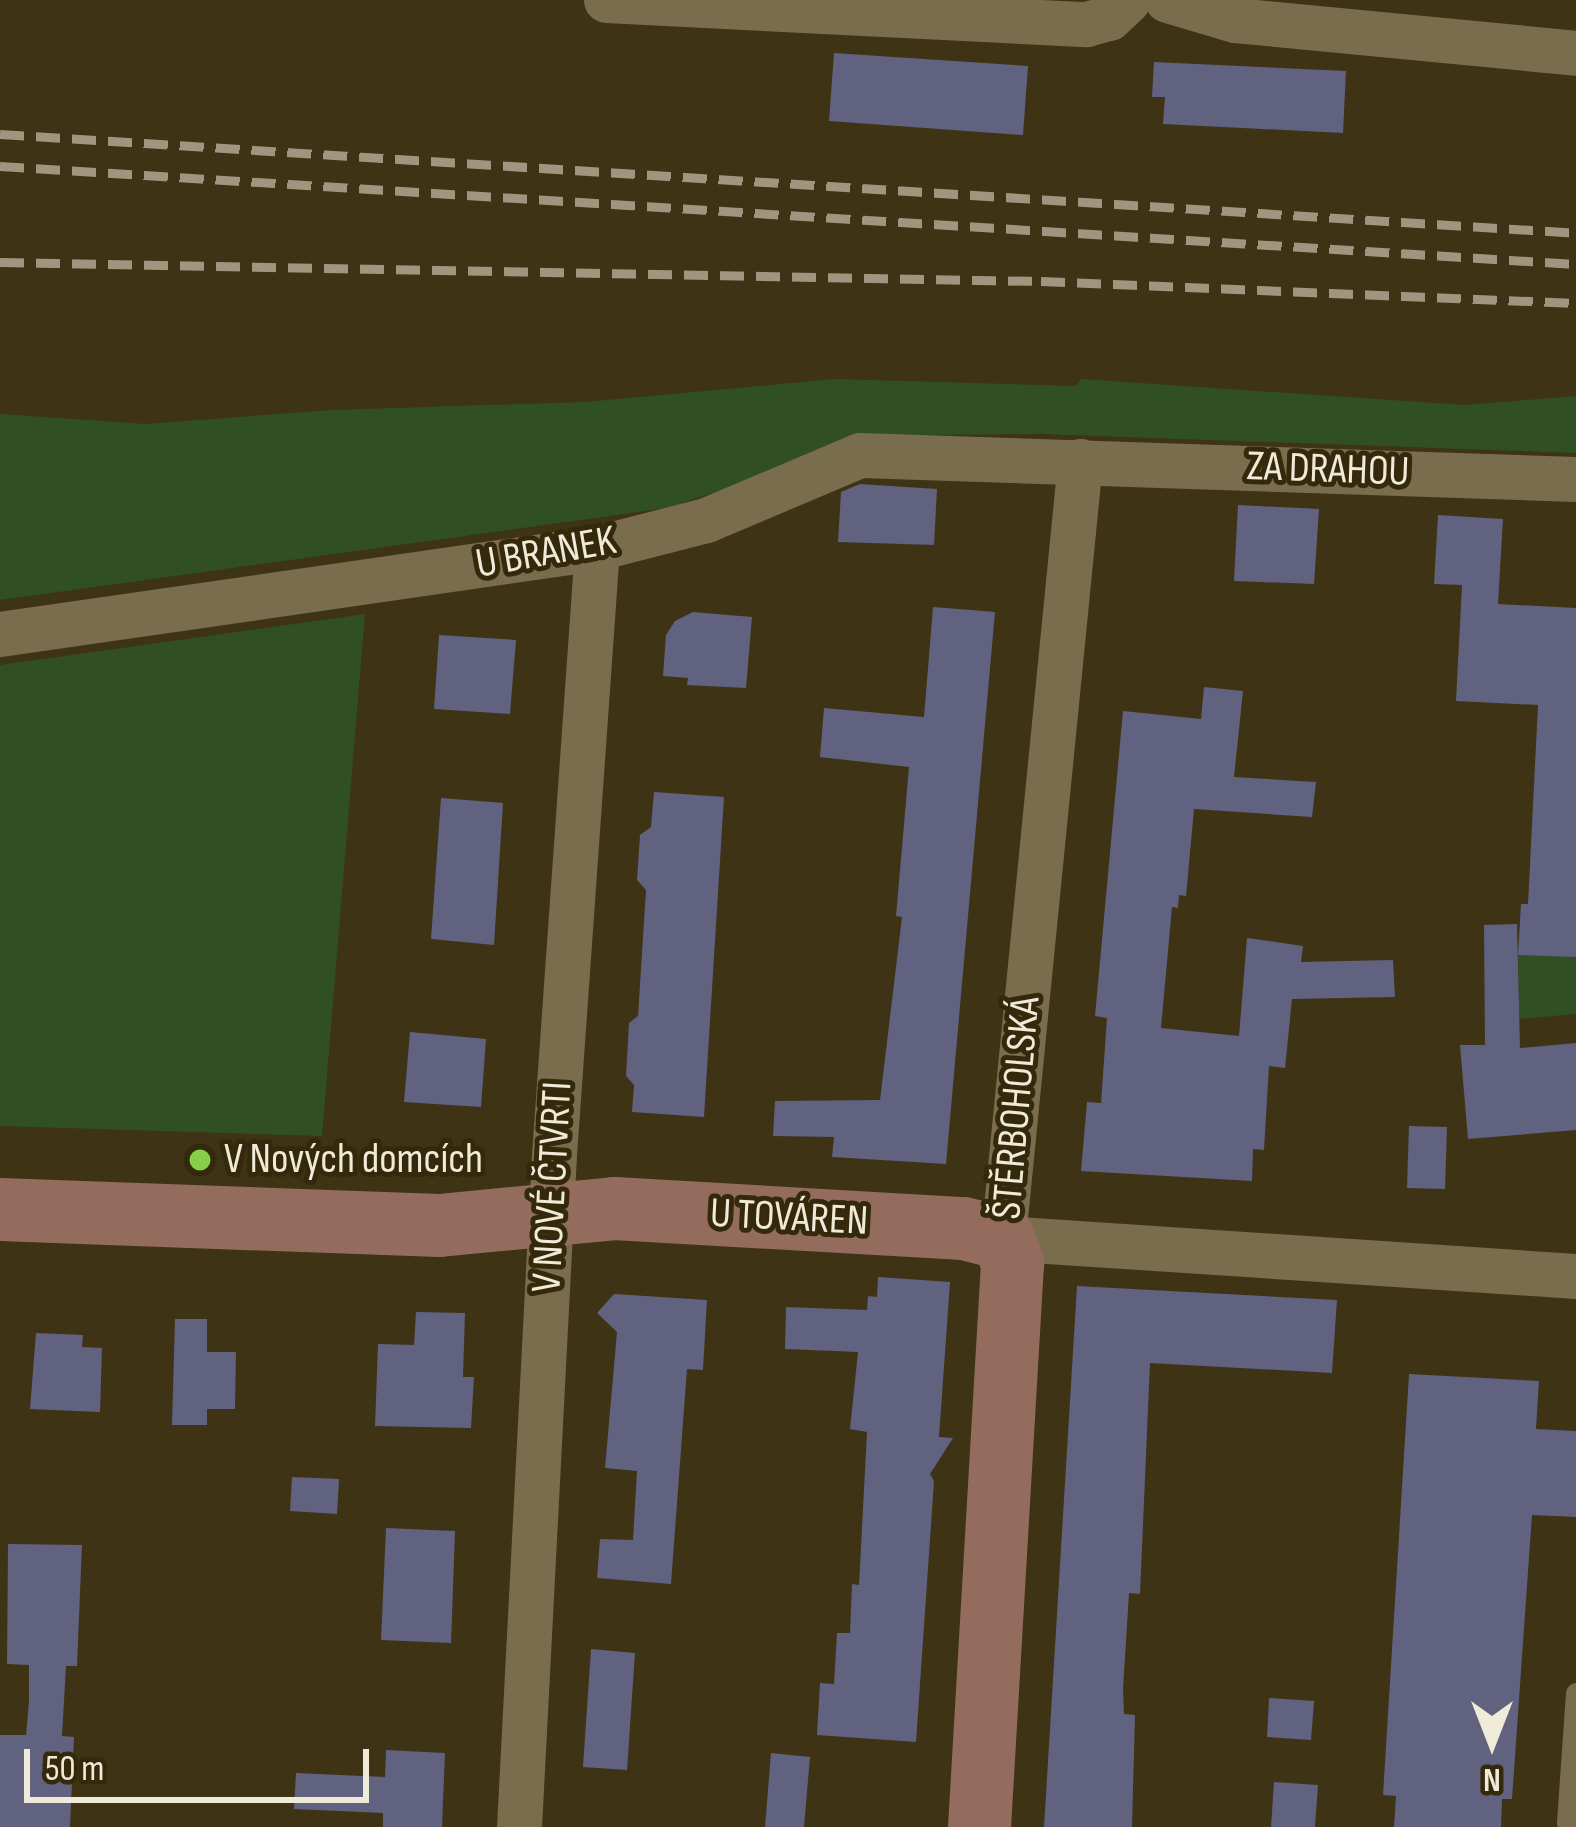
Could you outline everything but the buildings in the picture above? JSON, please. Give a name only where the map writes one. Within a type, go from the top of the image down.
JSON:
[{"type":"street","points":[[606,0],[1086,24],[1109,18],[1128,0]]},
{"type":"street","points":[[1167,0],[1235,20],[1576,53]]},
{"type":"street","name":"U BRANEK","points":[[0,634],[597,548],[706,520],[860,455],[1080,461]]},
{"type":"street","name":"ZA DRAHOU","points":[[1080,461],[1576,479]]},
{"type":"street","name":"ŠTĚRBOHOLSKÁ","points":[[979,1827],[1012,1263],[1003,1238],[1080,461]]},
{"type":"street","name":"V NOVÉ ČTVRTI","points":[[519,1827],[550,1213],[597,548]]},
{"type":"street","name":"U TOVÁREN","points":[[0,1209],[440,1225],[550,1213],[637,1210],[963,1228],[1003,1238],[1576,1276]]},
{"type":"lane","points":[[1576,1693],[1567,1822],[1576,1822]]},
{"type":"green space","points":[[834,379],[1076,386],[1081,379],[1465,405],[1576,396],[1576,453],[1042,434],[889,435],[667,508],[0,600],[0,414],[146,424],[332,410],[585,402]]},
{"type":"green space","points":[[365,614],[322,1136],[0,1126],[0,665]]},
{"type":"green space","points":[[1518,948],[1576,957],[1576,1014],[1519,1019]]},
{"type":"railway","points":[[0,134],[1576,233]]},
{"type":"railway","points":[[0,166],[1576,264]]},
{"type":"railway","points":[[0,262],[1041,281],[1576,303]]},
{"type":"place","name":"V Nových domcích","points":[[200,1160]]}]
